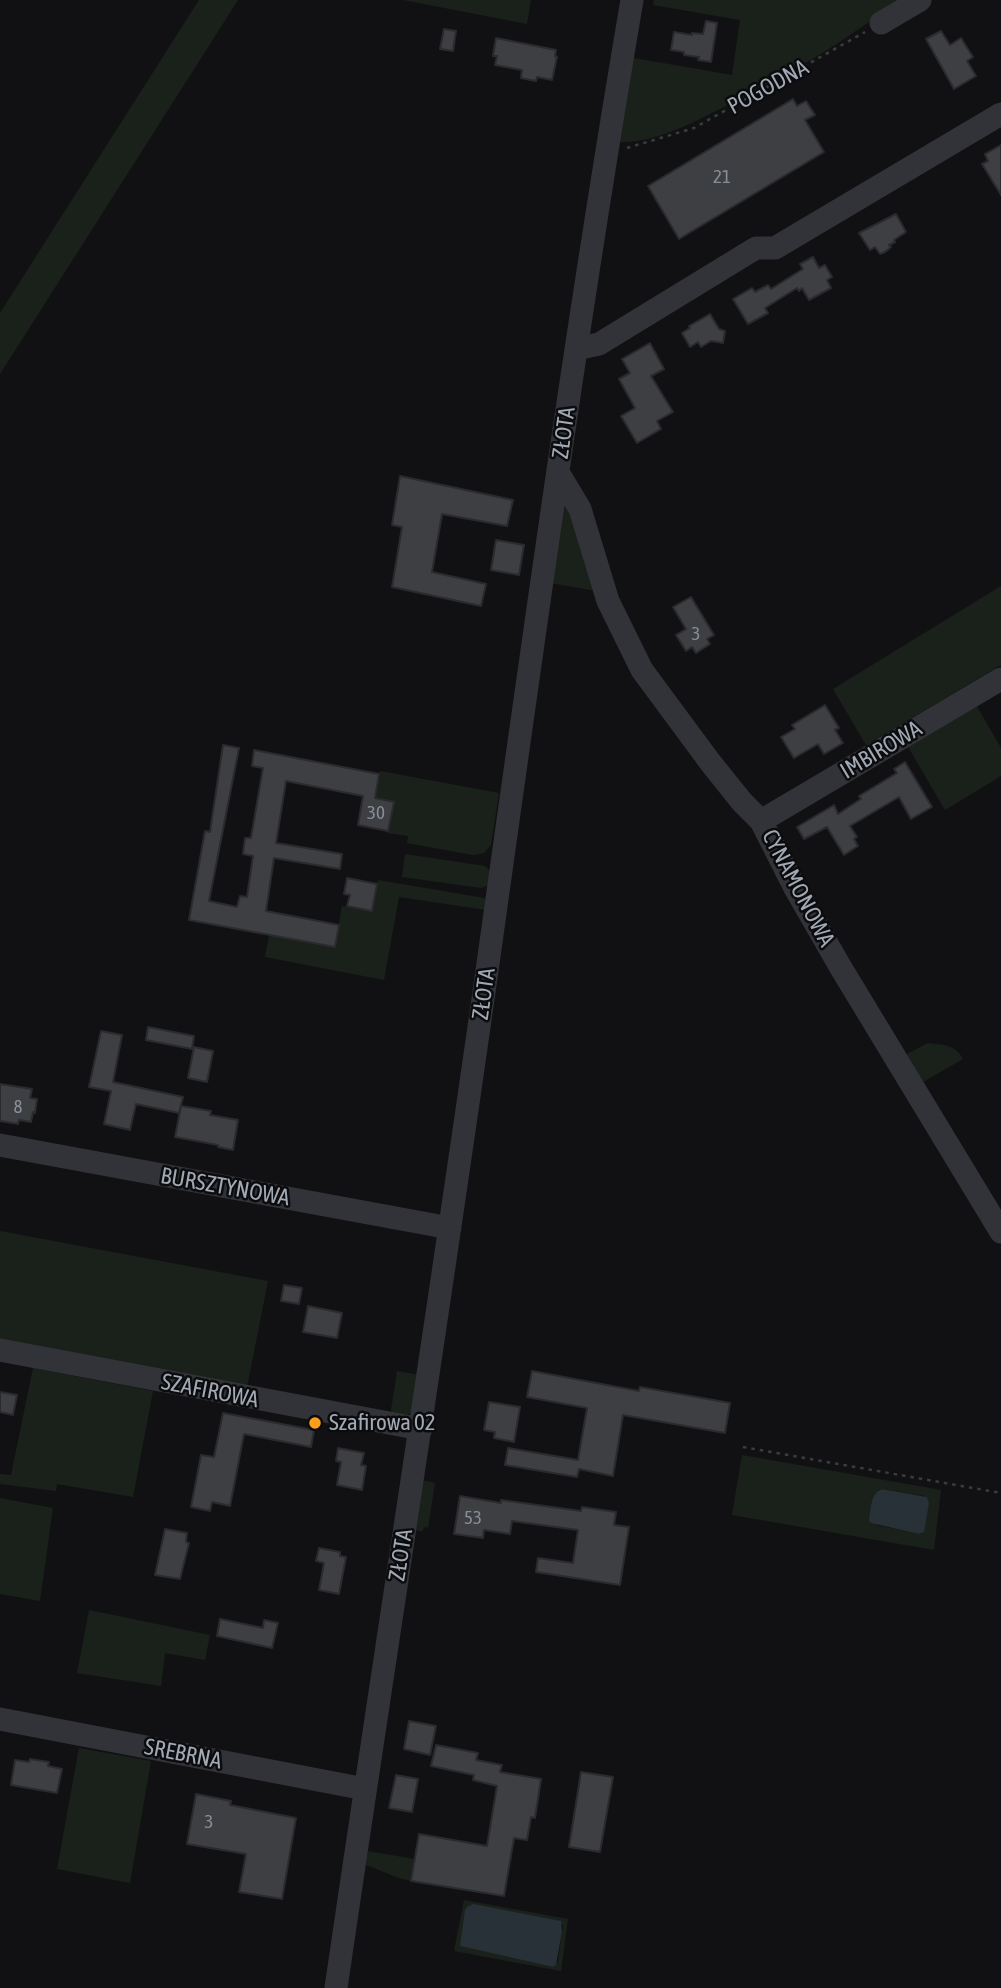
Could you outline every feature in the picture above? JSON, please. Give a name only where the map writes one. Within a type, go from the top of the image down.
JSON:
[{"type":"street","name":"ZŁOTA","points":[[336,1988],[421,1429],[540,587],[606,152],[632,0]]},
{"type":"street","points":[[881,23],[920,0]]},
{"type":"street","points":[[576,349],[598,344],[755,248],[775,248],[1001,114]]},
{"type":"street","name":"CYNAMONOWA","points":[[559,474],[580,509],[608,601],[642,670],[710,762],[761,821],[795,888],[841,968],[1001,1232]]},
{"type":"street","name":"IMBIROWA","points":[[761,821],[1001,679]]},
{"type":"street","name":"BURSZTYNOWA","points":[[0,1145],[450,1228]]},
{"type":"street","name":"SZAFIROWA","points":[[0,1350],[421,1429]]},
{"type":"street","name":"SREBRNA","points":[[0,1719],[365,1789]]},
{"type":"path","name":"POGODNA","points":[[606,152],[645,144],[694,128],[881,23]]},
{"type":"path","points":[[743,1447],[1001,1493]]},
{"type":"shaded area","points":[[199,0],[238,0],[0,374],[0,313]]},
{"type":"shaded area","points":[[403,0],[531,0],[527,24]]},
{"type":"shaded area","points":[[654,0],[904,0],[803,65],[708,115],[659,136],[620,142],[628,57],[732,75],[740,20],[653,5]]},
{"type":"shaded area","points":[[562,502],[569,503],[602,592],[550,583]]},
{"type":"shaded area","points":[[1001,586],[1001,665],[866,745],[833,689]]},
{"type":"shaded area","points":[[975,703],[1001,748],[1001,776],[945,810],[907,745]]},
{"type":"shaded area","points":[[380,771],[499,793],[491,845],[484,853],[473,855],[407,843],[408,836],[387,833],[394,802],[375,798]]},
{"type":"shaded area","points":[[405,854],[485,866],[490,871],[489,885],[481,888],[402,877]]},
{"type":"shaded area","points":[[378,880],[484,898],[487,900],[486,910],[399,897],[384,980],[265,957],[269,935],[335,947],[342,906],[372,911]]},
{"type":"shaded area","points":[[928,1043],[952,1048],[963,1059],[918,1085],[901,1057]]},
{"type":"shaded area","points":[[0,1231],[268,1281],[247,1387],[0,1341]]},
{"type":"shaded area","points":[[33,1368],[153,1391],[133,1497],[57,1484],[56,1491],[0,1484],[0,1474],[11,1475]]},
{"type":"shaded area","points":[[397,1371],[420,1375],[413,1412],[405,1416],[390,1417]]},
{"type":"shaded area","points":[[742,1455],[941,1490],[934,1550],[732,1515]],"holes":[[[878,1490],[925,1496],[924,1532],[920,1534],[876,1525]]]},
{"type":"shaded area","points":[[421,1480],[435,1483],[428,1528],[424,1527],[423,1531],[418,1531],[415,1529]]},
{"type":"shaded area","points":[[882,1489],[927,1497],[929,1503],[924,1532],[919,1534],[869,1521],[873,1498]]},
{"type":"shaded area","points":[[0,1498],[53,1508],[40,1601],[0,1594]]},
{"type":"shaded area","points":[[89,1610],[210,1635],[205,1660],[165,1653],[161,1686],[77,1673]]},
{"type":"shaded area","points":[[79,1748],[151,1761],[130,1883],[57,1869]]},
{"type":"shaded area","points":[[368,1851],[414,1859],[411,1881],[366,1865]]},
{"type":"shaded area","points":[[464,1900],[568,1919],[561,1971],[454,1951]],"holes":[[[563,1925],[558,1961],[553,1967],[460,1946]]]},
{"type":"shaded area","points":[[473,1904],[561,1921],[562,1932],[556,1965],[553,1967],[460,1946],[465,1910]]},
{"type":"building","points":[[706,21],[717,23],[711,62],[671,50],[674,32],[703,34]]},
{"type":"building","points":[[444,29],[456,31],[453,51],[440,49]]},
{"type":"building","points":[[941,31],[950,45],[961,38],[973,57],[967,61],[976,76],[954,89],[926,39]]},
{"type":"building","points":[[496,38],[556,50],[552,80],[521,78],[522,70],[495,65],[497,56],[493,56]]},
{"type":"building","points":[[793,99],[797,106],[806,101],[815,115],[805,120],[824,152],[679,239],[648,186]]},
{"type":"building","points":[[1001,145],[1001,195],[982,164],[988,161],[985,154]]},
{"type":"building","points":[[896,214],[906,232],[894,240],[885,252],[880,254],[875,247],[870,250],[859,233]]},
{"type":"building","points":[[813,257],[819,268],[825,265],[832,277],[827,280],[831,288],[809,300],[802,288],[799,291],[797,288],[765,308],[768,313],[748,324],[733,299],[752,288],[755,292],[768,285],[771,289],[803,269],[800,264]]},
{"type":"building","points":[[710,314],[719,329],[725,331],[723,343],[711,341],[701,347],[698,342],[690,347],[682,333]]},
{"type":"building","points":[[650,343],[664,369],[651,376],[673,412],[657,421],[661,429],[637,443],[621,416],[635,408],[619,379],[630,373],[622,359]]},
{"type":"building","points":[[400,476],[513,500],[507,526],[442,514],[432,572],[486,584],[481,606],[392,587],[402,527],[392,525]]},
{"type":"building","points":[[496,540],[524,545],[519,575],[491,570]]},
{"type":"building","points":[[691,597],[714,635],[707,639],[710,644],[696,653],[692,647],[686,651],[676,635],[686,629],[673,607]]},
{"type":"building","points":[[825,705],[839,728],[835,730],[843,743],[824,754],[818,744],[794,758],[781,737],[795,729],[792,725]]},
{"type":"building","points":[[223,745],[239,748],[209,901],[237,907],[240,896],[247,897],[253,856],[243,854],[245,838],[251,838],[263,768],[252,766],[254,750],[379,774],[375,798],[394,802],[388,831],[358,825],[363,796],[286,781],[276,843],[342,854],[340,869],[274,858],[266,911],[339,925],[335,947],[189,920],[205,831],[210,832]]},
{"type":"building","points":[[905,762],[932,807],[911,819],[899,797],[850,826],[857,837],[854,839],[858,846],[844,855],[827,827],[804,839],[797,827],[834,805],[838,814],[861,799],[859,796],[897,773],[894,769]]},
{"type":"building","points":[[347,878],[377,884],[372,911],[347,906],[350,895],[344,894]]},
{"type":"building","points":[[148,1027],[194,1036],[192,1049],[146,1040]]},
{"type":"building","points":[[101,1031],[122,1035],[113,1082],[183,1097],[179,1113],[136,1104],[130,1130],[104,1124],[111,1091],[89,1087]]},
{"type":"building","points":[[194,1047],[213,1051],[207,1082],[188,1078]]},
{"type":"building","points":[[0,1084],[32,1089],[30,1098],[37,1099],[31,1122],[19,1120],[18,1124],[0,1121]]},
{"type":"building","points":[[181,1106],[211,1111],[210,1115],[238,1120],[233,1150],[175,1137]]},
{"type":"building","points":[[284,1285],[302,1288],[299,1304],[281,1301]]},
{"type":"building","points":[[308,1306],[342,1313],[337,1338],[303,1332]]},
{"type":"building","points":[[532,1371],[639,1391],[640,1387],[730,1403],[725,1433],[623,1415],[613,1476],[579,1469],[577,1477],[505,1465],[508,1448],[578,1460],[587,1408],[527,1397]]},
{"type":"building","points":[[0,1392],[17,1395],[13,1415],[0,1412]]},
{"type":"building","points":[[489,1402],[520,1407],[514,1442],[494,1438],[495,1432],[484,1430]]},
{"type":"building","points":[[223,1413],[314,1430],[311,1447],[244,1434],[230,1506],[212,1502],[210,1511],[191,1507],[201,1455],[214,1457]]},
{"type":"building","points":[[338,1448],[364,1453],[361,1465],[366,1466],[362,1490],[337,1485],[341,1462],[336,1461]]},
{"type":"building","points":[[460,1496],[501,1503],[501,1500],[581,1511],[582,1507],[616,1512],[614,1525],[629,1527],[620,1585],[536,1572],[538,1558],[573,1563],[578,1530],[512,1521],[510,1534],[484,1530],[483,1538],[454,1534]]},
{"type":"building","points":[[165,1529],[187,1533],[186,1542],[189,1543],[180,1579],[155,1575]]},
{"type":"building","points":[[319,1548],[340,1552],[340,1556],[346,1557],[339,1594],[319,1590],[324,1563],[316,1561]]},
{"type":"building","points":[[220,1619],[263,1628],[264,1620],[278,1623],[272,1648],[217,1636]]},
{"type":"building","points":[[409,1721],[436,1726],[430,1755],[404,1749]]},
{"type":"building","points":[[436,1745],[478,1753],[476,1760],[502,1765],[500,1772],[541,1779],[535,1818],[531,1817],[527,1840],[514,1838],[504,1896],[411,1881],[419,1834],[487,1846],[497,1786],[473,1780],[474,1775],[431,1766]]},
{"type":"building","points":[[30,1759],[49,1762],[48,1766],[62,1769],[57,1793],[11,1785],[15,1760],[29,1762]]},
{"type":"building","points":[[581,1772],[613,1777],[600,1852],[569,1847]]},
{"type":"building","points":[[396,1775],[418,1779],[412,1812],[389,1808]]},
{"type":"building","points":[[196,1794],[231,1801],[230,1805],[296,1818],[282,1899],[239,1892],[246,1854],[187,1844]]},
{"type":"place","name":"Szafirowa 02","points":[[315,1423]]}]
